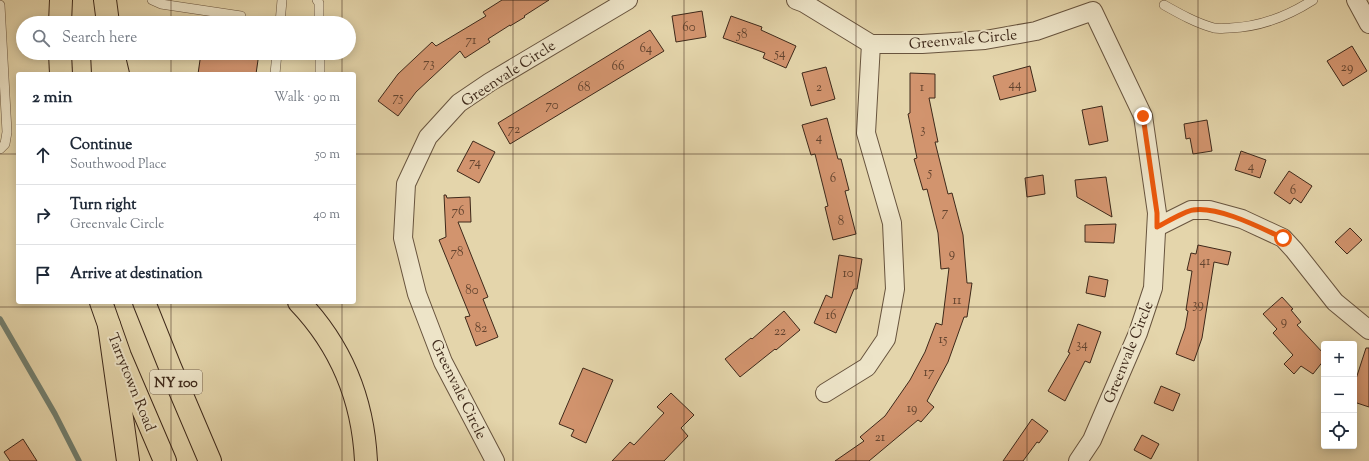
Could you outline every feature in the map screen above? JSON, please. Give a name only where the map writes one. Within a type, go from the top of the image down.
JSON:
[{"type":"main road","points":[[60,16],[61,0]]},
{"type":"main road","points":[[103,16],[104,0]]},
{"type":"main road","points":[[104,0],[107,16]]},
{"type":"main road","points":[[60,60],[61,72]]},
{"type":"main road","points":[[102,60],[103,72]]},
{"type":"main road","points":[[115,60],[118,72]]},
{"type":"main road","name":"Tarrytown Road","points":[[102,304],[122,362],[165,461]]},
{"type":"main road","name":"NY 100","points":[[145,304],[210,461]]},
{"type":"main road","points":[[301,304],[321,328],[345,370],[360,413],[366,461]]},
{"type":"main road","points":[[109,326],[128,461]]},
{"type":"street","name":"Greenvale Circle","points":[[494,461],[443,362],[417,294],[403,238],[406,184],[428,137],[459,103],[490,82],[628,0]]},
{"type":"street","points":[[796,0],[804,3],[871,44],[866,133],[892,223],[895,289],[886,340],[868,367],[825,393]]},
{"type":"street","points":[[1356,0],[1369,24]]},
{"type":"street","name":"Greenvale Circle","points":[[871,44],[922,44],[985,40],[1036,31],[1090,6],[1143,116],[1157,213],[1157,227],[1153,288],[1140,326],[1092,440],[1078,461]]},
{"type":"street","points":[[1157,227],[1191,210],[1209,210],[1242,219],[1283,238],[1335,302],[1369,330]]},
{"type":"lane","points":[[152,0],[162,4],[241,16]]},
{"type":"lane","points":[[281,16],[282,0]]},
{"type":"lane","points":[[317,0],[319,3],[319,16]]},
{"type":"lane","points":[[1164,5],[1198,23],[1216,29],[1264,24],[1290,13],[1313,0]]},
{"type":"lane","points":[[0,5],[7,132],[5,144],[0,149]]},
{"type":"lane","points":[[275,72],[276,60]]},
{"type":"lane","points":[[320,60],[320,72]]},
{"type":"building","points":[[502,0],[549,0],[524,16],[525,17],[488,39],[490,42],[465,58],[460,51],[416,92],[398,116],[378,101],[398,74],[432,42],[436,46],[486,16],[483,12]]},
{"type":"building","points":[[702,11],[706,37],[676,42],[672,16]]},
{"type":"building","points":[[731,16],[762,27],[761,30],[796,46],[786,68],[763,58],[765,53],[723,38]]},
{"type":"building","points":[[650,30],[664,51],[510,144],[498,123]]},
{"type":"building","points":[[1352,46],[1367,71],[1343,86],[1327,61]]},
{"type":"building","points":[[200,60],[258,60],[256,72],[198,72]]},
{"type":"building","points":[[1030,66],[1036,91],[1000,100],[993,76]]},
{"type":"building","points":[[826,67],[835,99],[811,106],[802,73]]},
{"type":"building","points":[[910,73],[935,74],[935,98],[929,98],[938,142],[935,142],[948,194],[952,193],[963,235],[967,283],[972,283],[967,317],[964,317],[948,362],[927,401],[934,407],[921,422],[918,420],[869,461],[835,461],[864,441],[860,437],[885,416],[910,380],[925,352],[936,323],[942,325],[949,268],[941,269],[938,233],[927,189],[923,190],[914,159],[917,158],[908,114],[910,113]]},
{"type":"building","points":[[1102,106],[1108,141],[1089,145],[1082,110]]},
{"type":"building","points":[[827,118],[838,159],[841,159],[849,190],[845,191],[856,234],[833,240],[825,207],[828,206],[815,154],[811,155],[802,125]]},
{"type":"building","points":[[1207,120],[1212,151],[1193,154],[1190,138],[1186,139],[1184,124]]},
{"type":"building","points":[[473,141],[495,152],[479,183],[457,171]]},
{"type":"building","points":[[1241,151],[1266,160],[1260,178],[1235,170]]},
{"type":"building","points":[[1289,171],[1312,186],[1301,203],[1294,198],[1290,204],[1274,193]]},
{"type":"building","points":[[1043,175],[1045,194],[1027,197],[1025,178]]},
{"type":"building","points":[[1106,177],[1112,217],[1077,197],[1075,180]]},
{"type":"building","points":[[444,195],[446,195],[447,198],[470,197],[471,222],[458,222],[488,297],[483,299],[498,337],[476,346],[465,317],[470,316],[439,240],[446,237]]},
{"type":"building","points":[[1116,224],[1114,243],[1085,242],[1085,225]]},
{"type":"building","points":[[1350,228],[1362,240],[1347,254],[1335,242]]},
{"type":"building","points":[[1198,245],[1231,252],[1228,265],[1214,262],[1202,338],[1194,361],[1176,354],[1185,328],[1188,311],[1186,310],[1192,271],[1187,270],[1191,253],[1196,254]]},
{"type":"building","points":[[839,255],[862,259],[857,289],[854,289],[836,333],[814,323],[826,295],[832,298]]},
{"type":"building","points":[[1089,276],[1108,280],[1105,297],[1086,293]]},
{"type":"building","points":[[1282,297],[1293,309],[1291,310],[1301,322],[1297,325],[1321,351],[1321,364],[1313,374],[1301,366],[1294,374],[1284,364],[1293,355],[1273,333],[1277,329],[1263,314]]},
{"type":"building","points":[[784,311],[800,330],[740,377],[725,359],[751,338],[752,339]]},
{"type":"building","points":[[1078,324],[1101,332],[1090,363],[1085,361],[1065,401],[1048,391],[1070,353],[1068,352]]},
{"type":"building","points":[[1366,348],[1369,348],[1369,407],[1357,403],[1357,376]]},
{"type":"building","points":[[583,368],[613,380],[586,443],[571,436],[574,430],[559,424]]},
{"type":"building","points":[[1161,386],[1180,394],[1173,411],[1154,403]]},
{"type":"building","points":[[671,393],[694,415],[681,428],[688,436],[664,461],[612,461],[630,442],[634,445],[664,413],[657,407]]},
{"type":"building","points":[[1032,419],[1048,431],[1039,443],[1037,442],[1023,461],[1003,461]]},
{"type":"building","points":[[1142,435],[1159,444],[1151,459],[1134,450]]},
{"type":"building","points":[[23,439],[37,461],[10,461],[4,452]]},
{"type":"waterway","points":[[0,319],[55,414],[79,461]]},
{"type":"route","points":[[1143,116],[1157,213],[1157,227],[1191,210],[1209,210],[1242,219],[1283,238]]}]
